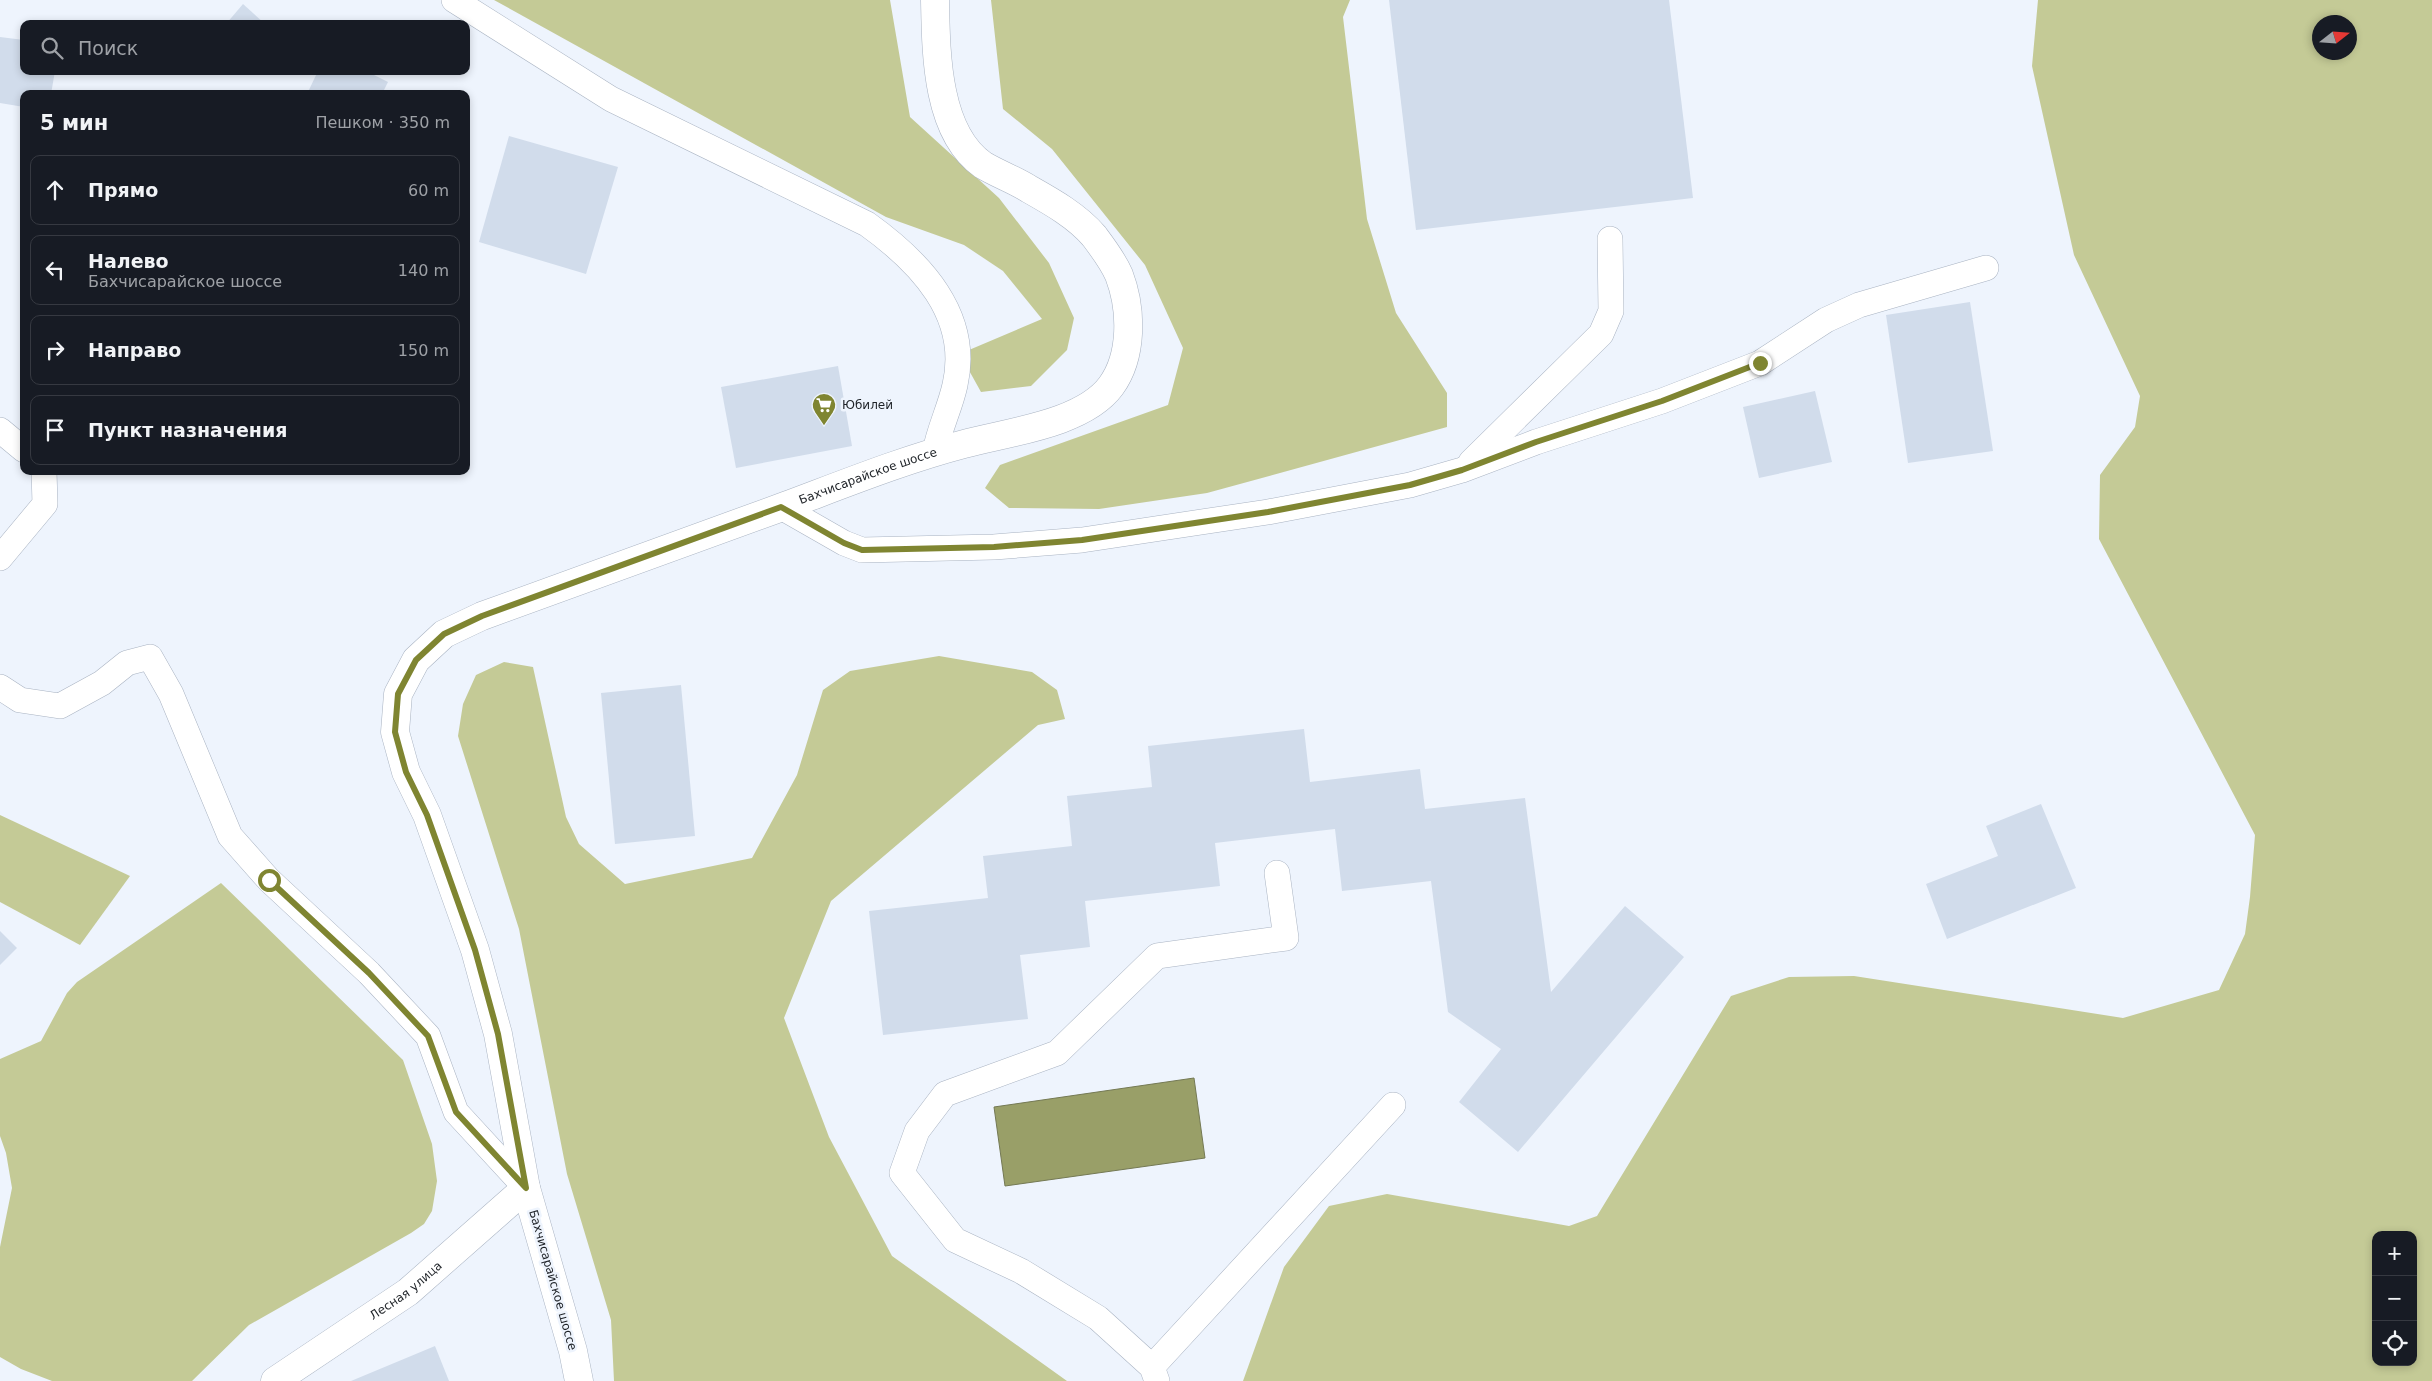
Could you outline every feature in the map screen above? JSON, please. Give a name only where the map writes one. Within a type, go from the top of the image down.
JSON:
[{"type":"main road","name":"Бахчисарайское шоссе","points":[[580,1381],[526,1188],[498,1034],[475,950],[427,815],[406,772],[397,740],[395,732],[398,694],[416,660],[444,634],[482,616],[935,452],[1061,419],[1090,406],[1111,386],[1123,364],[1128,337],[1127,308],[1119,276],[1108,256],[1091,233],[1063,209],[982,164],[960,142],[949,116],[942,88],[936,51],[935,0]]},
{"type":"main road","name":"Лесная улица","points":[[275,1381],[408,1292],[526,1188]]},
{"type":"lane","points":[[454,0],[611,99],[867,224],[897,246],[926,276],[942,299],[954,326],[959,357],[955,385],[938,434],[935,452]]},
{"type":"lane","points":[[1462,470],[1601,334],[1610,311],[1610,239]]},
{"type":"lane","points":[[781,507],[844,543],[862,550],[994,547],[1082,540],[1268,512],[1410,485],[1462,470],[1536,442],[1662,401],[1760,363],[1826,320],[1858,305],[1986,268]]},
{"type":"lane","points":[[0,430],[20,447]]},
{"type":"lane","points":[[0,558],[45,504],[44,475]]},
{"type":"lane","points":[[0,687],[20,700],[60,706],[102,683],[128,663],[150,657],[171,694],[230,836],[269,880],[369,973],[428,1036],[456,1112],[526,1188]]},
{"type":"lane","points":[[1278,873],[1286,938],[1158,956],[1057,1052],[944,1094],[917,1130],[902,1173],[955,1240],[1020,1272],[1098,1318],[1155,1374],[1393,1105]]},
{"type":"shaded area","points":[[494,0],[890,0],[910,117],[999,198],[1049,263],[1074,318],[1067,350],[1031,386],[981,392],[966,365],[969,350],[1042,319],[1003,271],[964,245],[886,217]]},
{"type":"shaded area","points":[[991,0],[1350,0],[1343,17],[1367,219],[1396,313],[1447,393],[1447,427],[1207,493],[1099,509],[1009,508],[985,488],[1000,465],[1168,405],[1183,348],[1145,265],[1052,149],[1003,109]]},
{"type":"shaded area","points":[[2038,0],[2432,0],[2432,1381],[1243,1381],[1284,1267],[1329,1206],[1387,1194],[1569,1226],[1597,1216],[1731,996],[1789,977],[1854,976],[2123,1018],[2219,990],[2245,934],[2255,835],[2099,539],[2100,475],[2135,427],[2140,396],[2074,255],[2032,66]]},
{"type":"shaded area","points":[[939,656],[1032,672],[1057,690],[1065,719],[1038,725],[831,901],[784,1018],[829,1137],[892,1256],[1067,1381],[614,1381],[611,1320],[567,1174],[519,929],[458,736],[463,704],[476,675],[504,662],[533,667],[566,817],[579,844],[625,884],[752,858],[797,775],[823,690],[850,671]]},
{"type":"shaded area","points":[[0,815],[130,876],[80,945],[0,902]]},
{"type":"shaded area","points":[[221,883],[403,1060],[432,1144],[437,1181],[432,1211],[424,1224],[411,1233],[249,1325],[192,1381],[52,1381],[21,1369],[0,1357],[0,1247],[12,1188],[6,1153],[0,1136],[0,1059],[41,1041],[67,993],[77,982]]},
{"type":"shaded area","points":[[1194,1078],[1205,1158],[1005,1186],[994,1107]]},
{"type":"building","points":[[1389,0],[1669,0],[1693,198],[1416,230]]},
{"type":"building","points":[[243,4],[261,20],[229,20]]},
{"type":"building","points":[[0,37],[20,40],[20,75],[54,75],[52,90],[20,90],[20,106],[0,103]]},
{"type":"building","points":[[316,75],[374,75],[388,82],[384,90],[309,90]]},
{"type":"building","points":[[509,136],[618,167],[586,274],[479,242]]},
{"type":"building","points":[[1970,302],[1993,451],[1908,463],[1886,315]]},
{"type":"building","points":[[838,366],[852,446],[736,468],[721,387]]},
{"type":"building","points":[[1815,391],[1832,462],[1759,478],[1743,407]]},
{"type":"building","points":[[681,685],[695,836],[615,844],[601,693]]},
{"type":"building","points":[[1304,729],[1310,782],[1420,769],[1425,809],[1525,798],[1551,992],[1625,906],[1684,957],[1518,1152],[1459,1102],[1501,1049],[1448,1012],[1431,881],[1342,891],[1335,829],[1215,843],[1220,886],[1085,901],[1090,947],[1020,955],[1028,1019],[883,1035],[869,911],[988,898],[983,856],[1072,846],[1067,796],[1152,787],[1148,746]]},
{"type":"building","points":[[2041,804],[2076,888],[1947,939],[1926,884],[1998,856],[1986,826]]},
{"type":"building","points":[[0,931],[17,948],[0,965]]},
{"type":"building","points":[[435,1346],[449,1381],[351,1381]]},
{"type":"place","name":"Юбилей","points":[[824,426]]},
{"type":"route","points":[[269,880],[369,973],[428,1036],[456,1112],[526,1188],[498,1034],[475,950],[427,815],[406,772],[395,732],[398,694],[416,660],[444,634],[482,616],[781,507],[844,543],[862,550],[994,547],[1082,540],[1268,512],[1410,485],[1462,470],[1536,442],[1662,401],[1760,363]]}]
